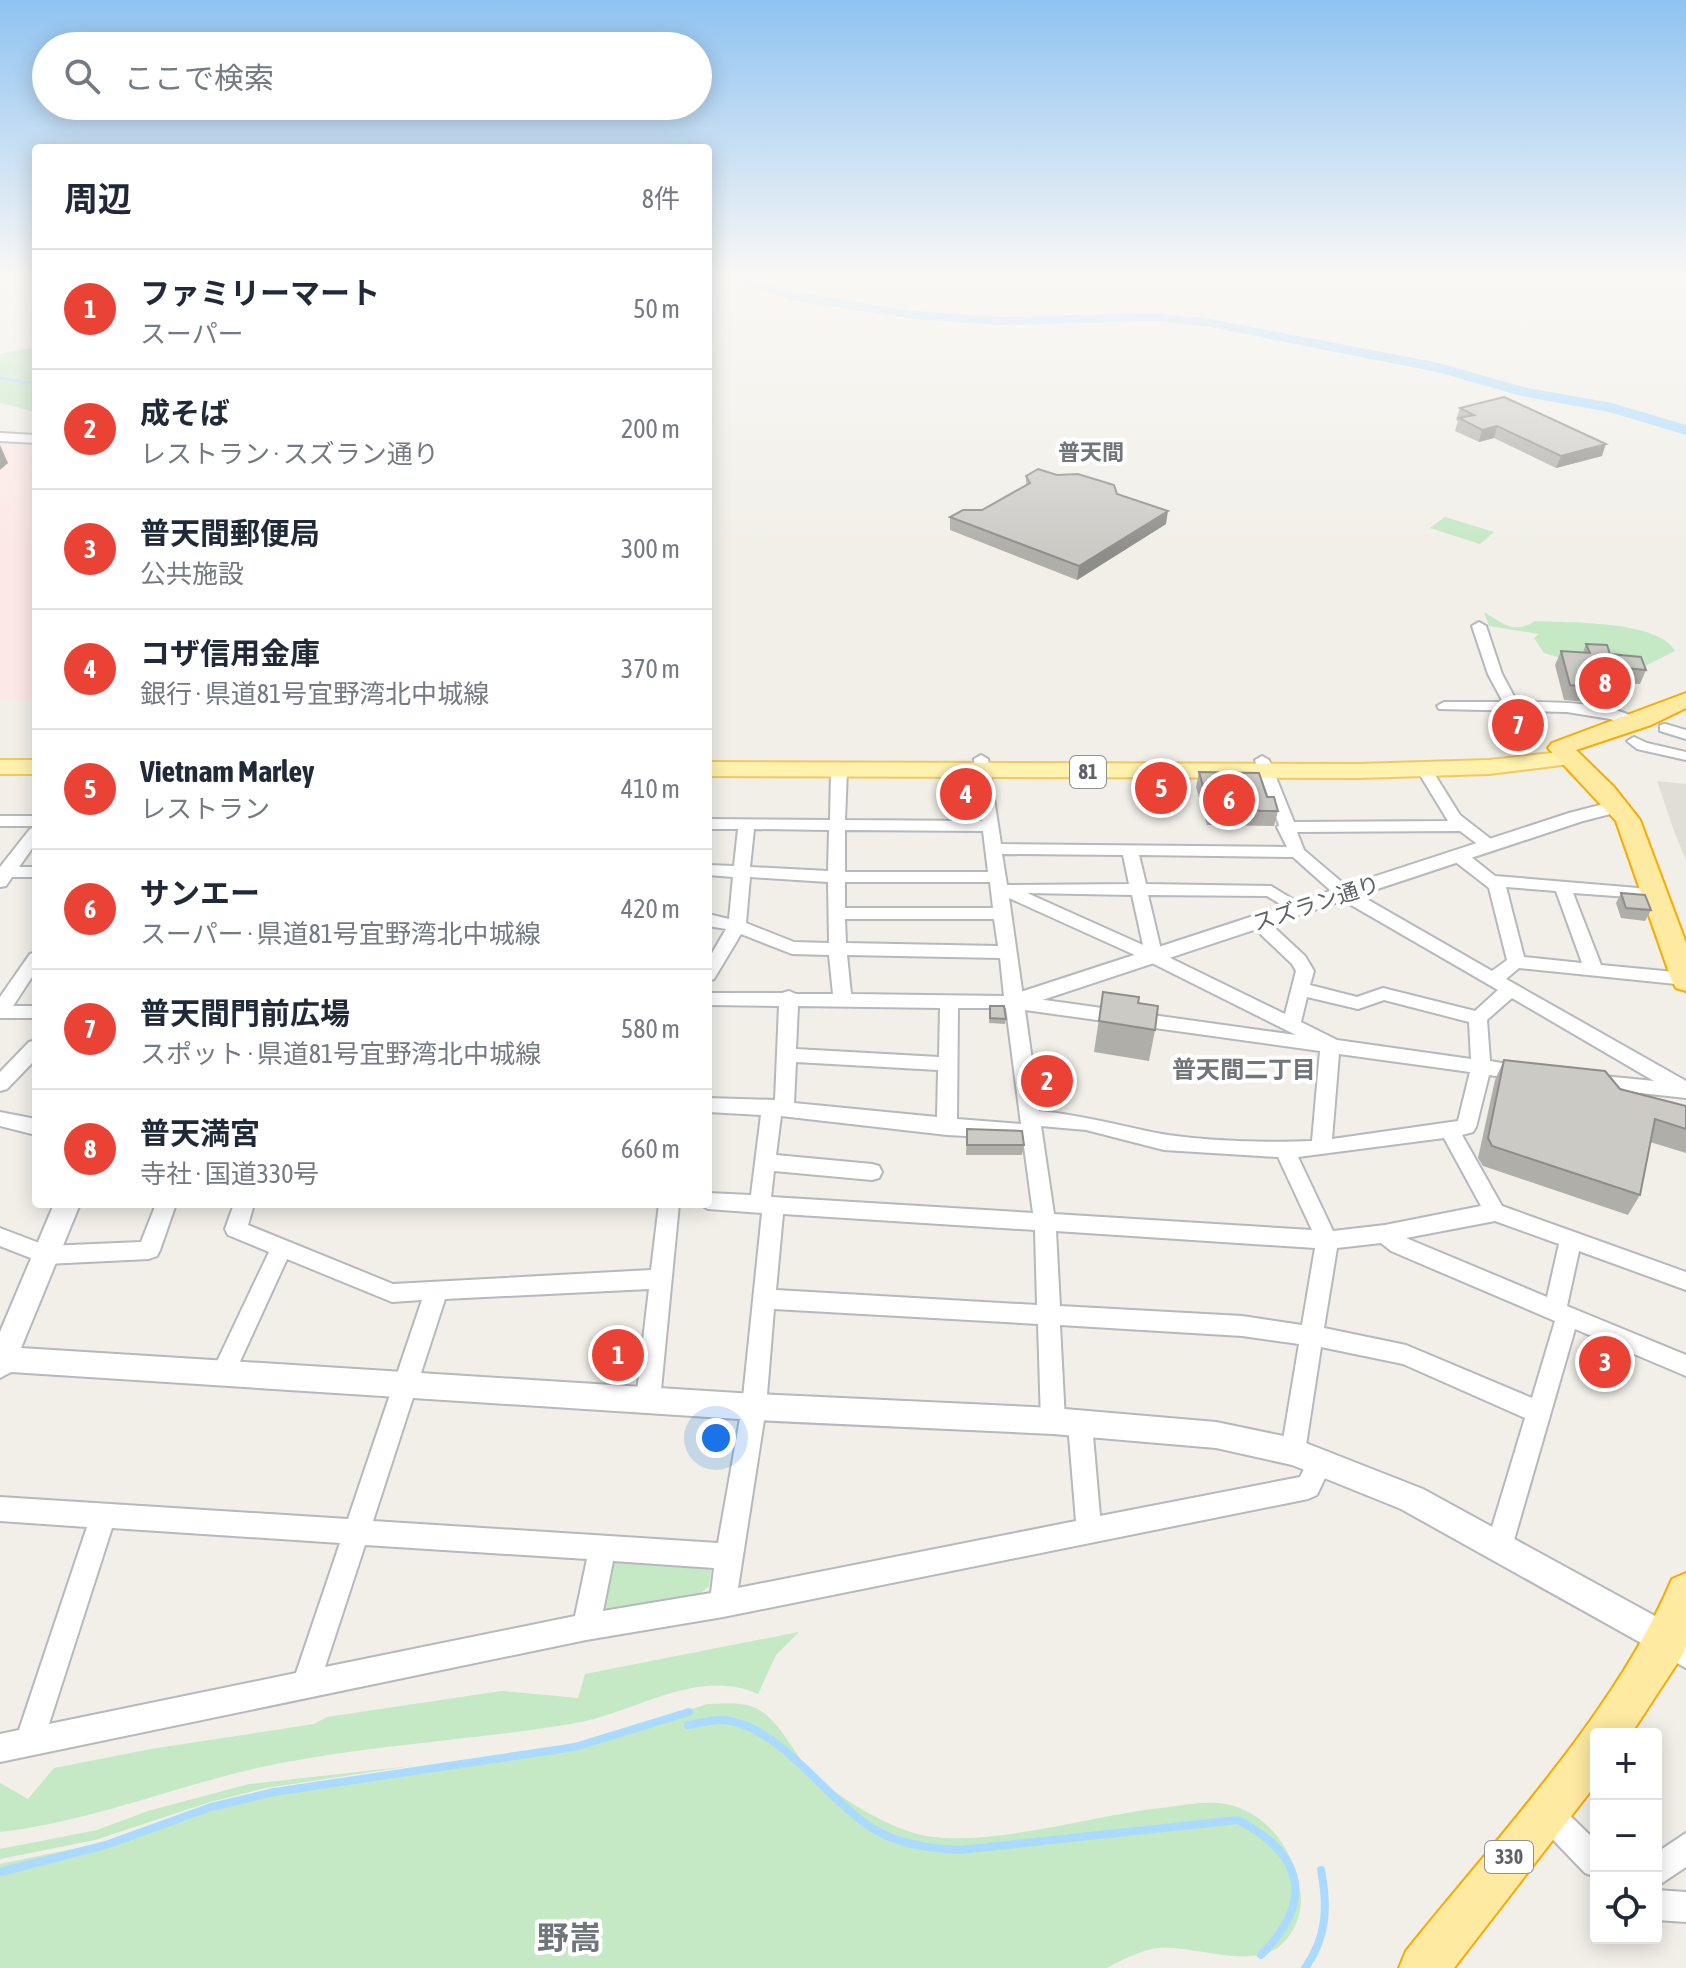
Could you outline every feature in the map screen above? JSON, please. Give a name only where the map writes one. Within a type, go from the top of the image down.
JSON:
[{"type":"highway","points":[[1634,732],[1686,700]]},
{"type":"highway","points":[[1679,727],[1634,732],[1565,753],[1619,806],[1638,840],[1686,980]]},
{"type":"highway","points":[[1611,1728],[1677,1646],[1686,1593]]},
{"type":"highway","name":"330","points":[[1423,1968],[1590,1755]]},
{"type":"main road","name":"81","points":[[1264,766],[1565,753]]},
{"type":"main road","name":"81","points":[[712,758],[1425,770],[1565,753]]},
{"type":"main road","points":[[0,755],[32,755]]},
{"type":"main road","name":"81","points":[[712,769],[839,770],[982,765]]},
{"type":"main road","points":[[0,767],[32,767]]},
{"type":"street","points":[[0,437],[32,439]]},
{"type":"street","points":[[1479,626],[1495,674],[1513,708]]},
{"type":"street","points":[[1444,706],[1608,714],[1634,732],[1642,746],[1686,756]]},
{"type":"street","points":[[982,765],[1045,1224],[1049,1316],[1089,1531]]},
{"type":"street","points":[[1264,766],[1297,852],[1345,894],[1686,1090]]},
{"type":"street","points":[[839,770],[835,877],[836,950],[842,998]]},
{"type":"street","points":[[1425,770],[1454,818],[1490,846]]},
{"type":"street","name":"スズラン通り","points":[[1013,1002],[1619,806]]},
{"type":"street","points":[[0,821],[32,821]]},
{"type":"street","points":[[712,824],[991,826]]},
{"type":"street","points":[[712,968],[737,926],[746,825]]},
{"type":"street","points":[[1285,827],[1464,826]]},
{"type":"street","points":[[2,875],[32,837]]},
{"type":"street","points":[[994,849],[1297,852]]},
{"type":"street","points":[[1130,850],[1154,957]]},
{"type":"street","points":[[1459,856],[1497,886],[1516,962]]},
{"type":"street","points":[[712,870],[1139,890],[1271,891],[1296,909]]},
{"type":"street","points":[[2,875],[32,872]]},
{"type":"street","points":[[1492,881],[1656,894]]},
{"type":"street","points":[[999,883],[1292,1022],[1330,1045]]},
{"type":"street","points":[[1562,886],[1594,970]]},
{"type":"street","points":[[837,914],[1003,913]]},
{"type":"street","points":[[712,921],[737,926],[792,948],[1007,952]]},
{"type":"street","points":[[1258,922],[1299,960],[1305,971],[1292,1022]]},
{"type":"street","points":[[1492,980],[1516,962],[1686,980]]},
{"type":"street","points":[[0,1012],[32,964]]},
{"type":"street","points":[[1300,989],[1358,1003],[1383,994],[1478,1018]]},
{"type":"street","points":[[1478,1018],[1510,990]]},
{"type":"street","points":[[723,1604],[728,1556],[754,1407],[764,1299],[765,1162],[786,1055],[789,997]]},
{"type":"street","points":[[712,999],[789,997],[1013,1002],[1544,1076]]},
{"type":"street","points":[[947,1127],[949,1002]]},
{"type":"street","points":[[0,1012],[32,1012]]},
{"type":"street","points":[[712,1105],[778,1107],[947,1127],[1086,1123],[1164,1142],[1285,1150],[1321,1148],[1466,1127],[1481,1068],[1478,1018]]},
{"type":"street","points":[[1321,1148],[1330,1045]]},
{"type":"street","points":[[0,1084],[32,1051]]},
{"type":"street","points":[[786,1055],[947,1064]]},
{"type":"street","points":[[1576,1080],[1686,1090]]},
{"type":"street","points":[[0,1119],[32,1126]]},
{"type":"street","points":[[1450,1131],[1495,1212]]},
{"type":"street","points":[[0,1748],[586,1627],[723,1604],[1308,1487],[1314,1336],[1327,1240],[1285,1150]]},
{"type":"street","points":[[765,1162],[872,1172]]},
{"type":"street","points":[[712,1201],[1327,1240],[1385,1234],[1495,1212],[1686,1281]]},
{"type":"street","points":[[65,1208],[1,1362],[224,1372],[754,1407],[1067,1422],[1216,1435],[1307,1456],[1412,1499],[1677,1646]]},
{"type":"street","points":[[0,1237],[46,1255],[149,1250],[165,1208]]},
{"type":"street","points":[[243,1208],[236,1229],[392,1293],[663,1279]]},
{"type":"street","points":[[648,1400],[669,1208]]},
{"type":"street","points":[[1385,1234],[1399,1245],[1686,1366]]},
{"type":"street","points":[[1499,1547],[1538,1412],[1562,1313],[1571,1240]]},
{"type":"street","points":[[224,1372],[281,1248]]},
{"type":"street","points":[[305,1686],[437,1290]]},
{"type":"street","points":[[764,1299],[1242,1326],[1314,1336],[1406,1355],[1538,1412]]},
{"type":"street","points":[[0,1509],[728,1556]]},
{"type":"street","points":[[29,1743],[103,1517]]},
{"type":"street","points":[[586,1627],[603,1547]]},
{"type":"street","points":[[1545,1811],[1590,1856]]},
{"type":"street","points":[[1662,1867],[1686,1848]]},
{"type":"street","points":[[1662,1905],[1686,1907]]},
{"type":"shaded area","points":[[0,443],[32,445],[32,700],[0,700]]},
{"type":"shaded area","points":[[1657,781],[1686,784],[1686,860],[1674,831]]},
{"type":"green space","points":[[0,369],[32,369],[32,411],[0,403]]},
{"type":"green space","points":[[1445,517],[1494,532],[1480,544],[1430,528]]},
{"type":"green space","points":[[1484,612],[1513,627],[1535,621],[1632,628],[1666,641],[1675,651],[1641,668],[1561,658],[1544,653],[1534,638],[1539,634],[1489,626]]},
{"type":"green space","points":[[624,1555],[712,1563],[709,1586],[693,1600],[610,1615],[600,1604],[607,1567]]},
{"type":"green space","points":[[799,1632],[776,1655],[758,1694],[735,1687],[689,1689],[576,1723],[276,1764],[104,1811],[0,1832],[0,1783],[28,1799],[54,1768],[151,1749],[314,1724],[327,1717],[502,1691],[578,1698],[585,1674]]},
{"type":"green space","points":[[708,1704],[743,1704],[761,1711],[780,1729],[807,1767],[830,1788],[879,1819],[926,1836],[952,1838],[1011,1834],[1202,1803],[1241,1808],[1266,1824],[1292,1861],[1301,1898],[1297,1922],[1283,1943],[1264,1954],[1234,1956],[1158,1948],[1107,1968],[0,1968],[0,1864],[97,1844],[212,1804],[266,1790],[570,1745]]},
{"type":"green space","points":[[411,1766],[266,1788],[210,1802],[95,1840],[0,1859],[0,1849],[97,1830],[148,1811],[249,1784]]},
{"type":"building","points":[[1504,397],[1606,444],[1561,456],[1497,426],[1482,430],[1459,418],[1474,415],[1460,408]]},
{"type":"building","points":[[1038,469],[1057,475],[1078,474],[1114,485],[1117,494],[1168,511],[1079,566],[950,517],[963,510],[982,510],[1030,483],[1026,476]]},
{"type":"building","points":[[1586,644],[1607,645],[1610,654],[1641,657],[1646,670],[1588,669],[1595,688],[1570,685],[1561,651],[1590,653]]},
{"type":"building","points":[[953,771],[975,772],[978,796],[955,796]]},
{"type":"building","points":[[1199,772],[1259,773],[1267,797],[1274,797],[1278,811],[1210,810]]},
{"type":"building","points":[[1621,893],[1645,895],[1651,910],[1626,908]]},
{"type":"building","points":[[1103,992],[1139,997],[1138,1003],[1158,1006],[1155,1030],[1099,1021]]},
{"type":"building","points":[[990,1006],[1004,1006],[1006,1019],[990,1018]]},
{"type":"building","points":[[1504,1060],[1605,1071],[1620,1089],[1686,1106],[1686,1129],[1655,1119],[1640,1195],[1492,1146],[1488,1138]]},
{"type":"building","points":[[967,1129],[1022,1131],[1024,1145],[967,1145]]},
{"type":"waterway","points":[[1442,369],[1521,391],[1612,408],[1686,430]]},
{"type":"waterway","points":[[0,378],[32,383]]},
{"type":"waterway","points":[[0,1872],[106,1845],[211,1807],[274,1792],[575,1747],[689,1712]]},
{"type":"waterway","points":[[688,1725],[720,1720],[745,1725],[785,1750],[841,1803],[877,1831],[897,1840],[928,1847],[960,1850],[1238,1820],[1277,1848],[1289,1864],[1294,1881],[1295,1898],[1289,1916],[1261,1955]]},
{"type":"waterway","points":[[1305,1968],[1318,1945],[1324,1921],[1325,1896],[1321,1870]]},
{"type":"place","name":"普天満宮","points":[[1605,683]]},
{"type":"place","name":"普天間門前広場","points":[[1518,725]]},
{"type":"place","name":"Vietnam Marley","points":[[1161,788]]},
{"type":"place","name":"コザ信用金庫","points":[[966,794]]},
{"type":"place","name":"サンエー","points":[[1229,800]]},
{"type":"place","name":"成そば","points":[[1047,1081]]},
{"type":"place","name":"ファミリーマート","points":[[618,1355]]},
{"type":"place","name":"普天間郵便局","points":[[1605,1362]]},
{"type":"district","name":"普天間","points":[[1091,452]]},
{"type":"district","name":"普天間二丁目","points":[[1244,1070]]},
{"type":"district","name":"野嵩","points":[[569,1938]]}]
